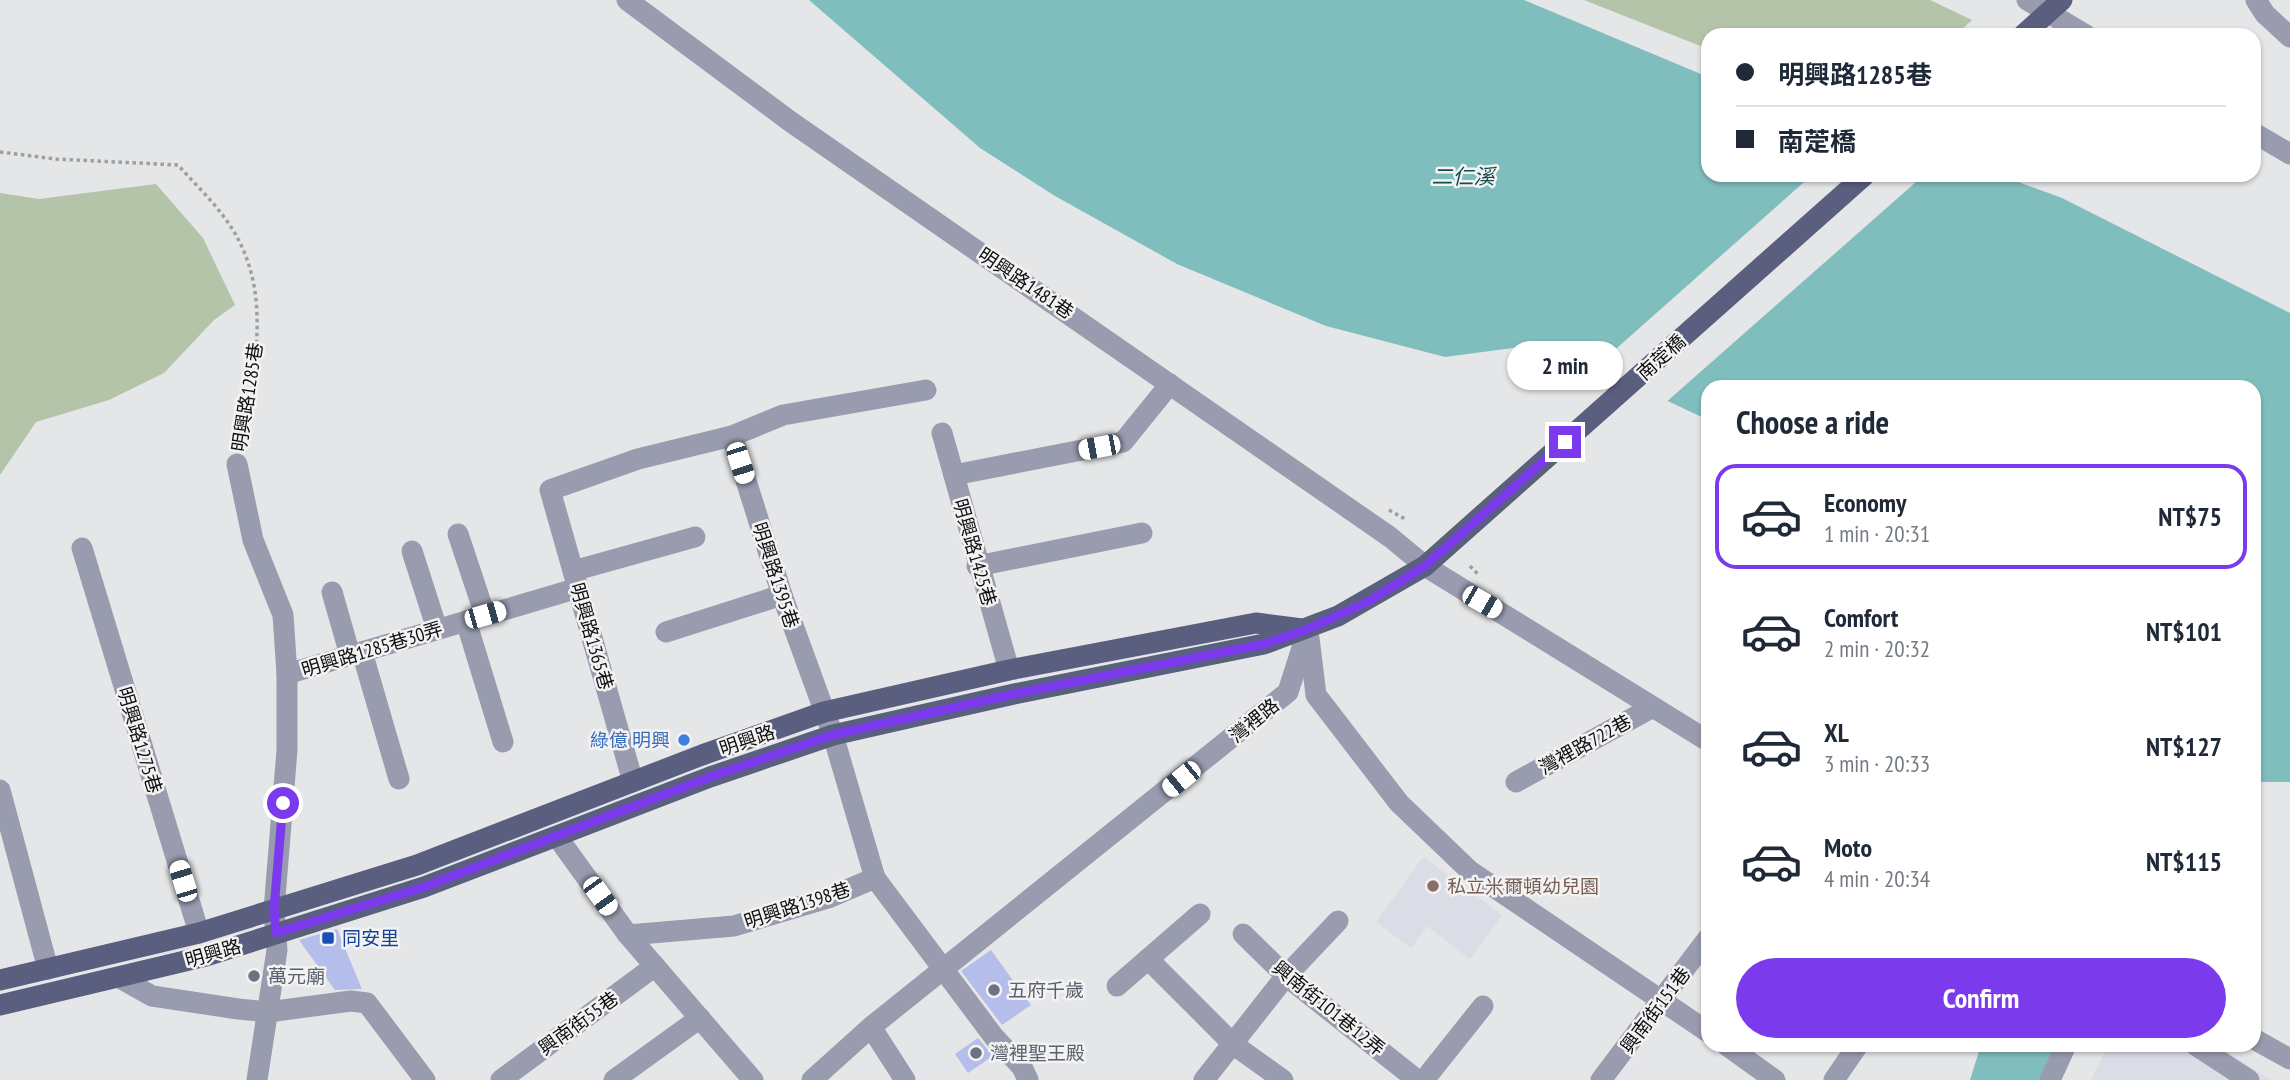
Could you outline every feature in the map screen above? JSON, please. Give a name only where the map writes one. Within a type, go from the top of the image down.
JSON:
[{"type":"main road","points":[[2030,28],[2055,6]]},
{"type":"main road","name":"南萣橋","points":[[1425,566],[1857,182]]},
{"type":"main road","name":"明興路","points":[[0,1005],[120,978],[424,887],[558,838],[710,777],[832,735],[1028,691],[1264,644],[1308,629],[1369,601],[1425,566]]},
{"type":"main road","name":"明興路","points":[[0,980],[199,933],[417,865],[824,712],[1009,670],[1256,623],[1308,629]]},
{"type":"street","name":"明興路1481巷","points":[[627,0],[790,122],[1390,537],[1425,566]]},
{"type":"street","points":[[2027,0],[2055,6],[2079,28]]},
{"type":"street","points":[[2256,0],[2264,14],[2290,37]]},
{"type":"street","points":[[2261,137],[2290,154]]},
{"type":"street","points":[[954,475],[1123,442],[1170,384]]},
{"type":"street","points":[[732,436],[783,415],[926,390]]},
{"type":"street","name":"明興路1425巷","points":[[942,433],[977,566],[1009,670]]},
{"type":"street","name":"明興路1365巷","points":[[633,782],[550,490],[638,459],[732,436]]},
{"type":"street","name":"明興路1395巷","points":[[732,436],[782,595],[824,712]]},
{"type":"street","name":"明興路1285巷","points":[[237,464],[253,540],[283,615],[287,674],[287,750],[274,909],[277,950],[257,1080]]},
{"type":"street","points":[[977,566],[1142,533]]},
{"type":"street","points":[[458,534],[503,743]]},
{"type":"street","name":"明興路1285巷30弄","points":[[287,674],[476,618],[695,537]]},
{"type":"street","name":"明興路1275巷","points":[[82,548],[199,933]]},
{"type":"street","points":[[412,551],[437,629]]},
{"type":"street","points":[[1425,566],[1701,737]]},
{"type":"street","points":[[332,592],[400,779]]},
{"type":"street","points":[[666,632],[782,595]]},
{"type":"street","points":[[1308,629],[1316,695],[1399,803],[1470,871],[1701,1027]]},
{"type":"street","name":"灣裡路","points":[[812,1080],[871,1027],[1288,692],[1308,629]]},
{"type":"street","name":"灣裡路722巷","points":[[1516,782],[1653,707]]},
{"type":"street","name":"明興路1398巷","points":[[628,935],[734,926],[828,898],[875,878],[824,712]]},
{"type":"street","points":[[0,790],[48,969]]},
{"type":"street","points":[[558,838],[628,935],[753,1080]]},
{"type":"street","points":[[875,878],[945,968],[994,1037],[1022,1067],[1028,1080]]},
{"type":"street","points":[[1118,986],[1200,914]]},
{"type":"street","points":[[1204,1080],[1286,976],[1338,921]]},
{"type":"street","name":"興南街101巷12弄","points":[[1243,934],[1286,976],[1417,1080]]},
{"type":"street","name":"興南街151巷","points":[[1601,1080],[1701,948]]},
{"type":"street","points":[[1148,960],[1234,1045],[1283,1080]]},
{"type":"street","name":"興南街55巷","points":[[500,1080],[655,966]]},
{"type":"street","points":[[120,978],[152,996],[268,1012],[351,1001],[367,1003],[425,1080]]},
{"type":"street","points":[[1424,1080],[1483,1006]]},
{"type":"street","points":[[614,1080],[700,1018]]},
{"type":"street","points":[[871,1027],[905,1080]]},
{"type":"street","points":[[2261,1043],[2290,1059]]},
{"type":"street","points":[[1736,1052],[1775,1080]]},
{"type":"street","points":[[1834,1080],[1853,1052]]},
{"type":"street","points":[[2050,1080],[2063,1052]]},
{"type":"street","points":[[2206,1052],[2249,1080]]},
{"type":"path","name":"明興路1285巷","points":[[0,152],[56,159],[178,165],[226,218],[256,284],[259,321],[254,372],[237,464]]},
{"type":"shaded area","name":"私立米爾頓幼兒園","points":[[1423,857],[1502,915],[1470,959],[1427,926],[1411,948],[1376,922]]},
{"type":"shaded area","points":[[2105,1052],[2228,1052],[2271,1080],[2091,1080]]},
{"type":"green space","points":[[1584,0],[1930,0],[1972,20],[1963,28],[1701,28],[1701,46]]},
{"type":"green space","points":[[156,184],[203,238],[235,305],[214,320],[164,373],[109,400],[36,422],[0,475],[0,193],[39,199]]},
{"type":"water","name":"二仁溪","points":[[809,0],[1524,0],[1701,74],[1701,182],[2018,182],[2062,198],[2290,313],[2290,782],[2261,782],[2261,380],[1701,380],[1701,417],[1615,376],[1536,345],[1445,357],[1326,326],[1177,264],[1055,196],[980,148]]},
{"type":"water","points":[[1979,1052],[2056,1052],[2041,1080],[1970,1080]]},
{"type":"pier","points":[[1804,182],[1916,182],[1664,404],[1591,371]]},
{"type":"building","points":[[337,929],[362,989],[335,990],[299,940]]},
{"type":"building","name":"五府千歲","points":[[991,950],[1031,1005],[1002,1025],[961,971]]},
{"type":"building","name":"灣裡聖王殿","points":[[978,1038],[993,1056],[968,1073],[955,1054]]},
{"type":"place","name":"綠億 明興","points":[[684,740]]},
{"type":"place","name":"私立米爾頓幼兒園","points":[[1433,886]]},
{"type":"place","name":"同安里","points":[[328,938]]},
{"type":"place","name":"萬元廟","points":[[254,976]]},
{"type":"place","name":"五府千歲","points":[[994,990]]},
{"type":"place","name":"灣裡聖王殿","points":[[976,1053]]},
{"type":"route","points":[[283,803],[274,909],[276,933],[424,887],[558,838],[710,777],[832,735],[1014,694],[1264,644],[1308,629],[1369,601],[1425,566],[1565,442]]}]
